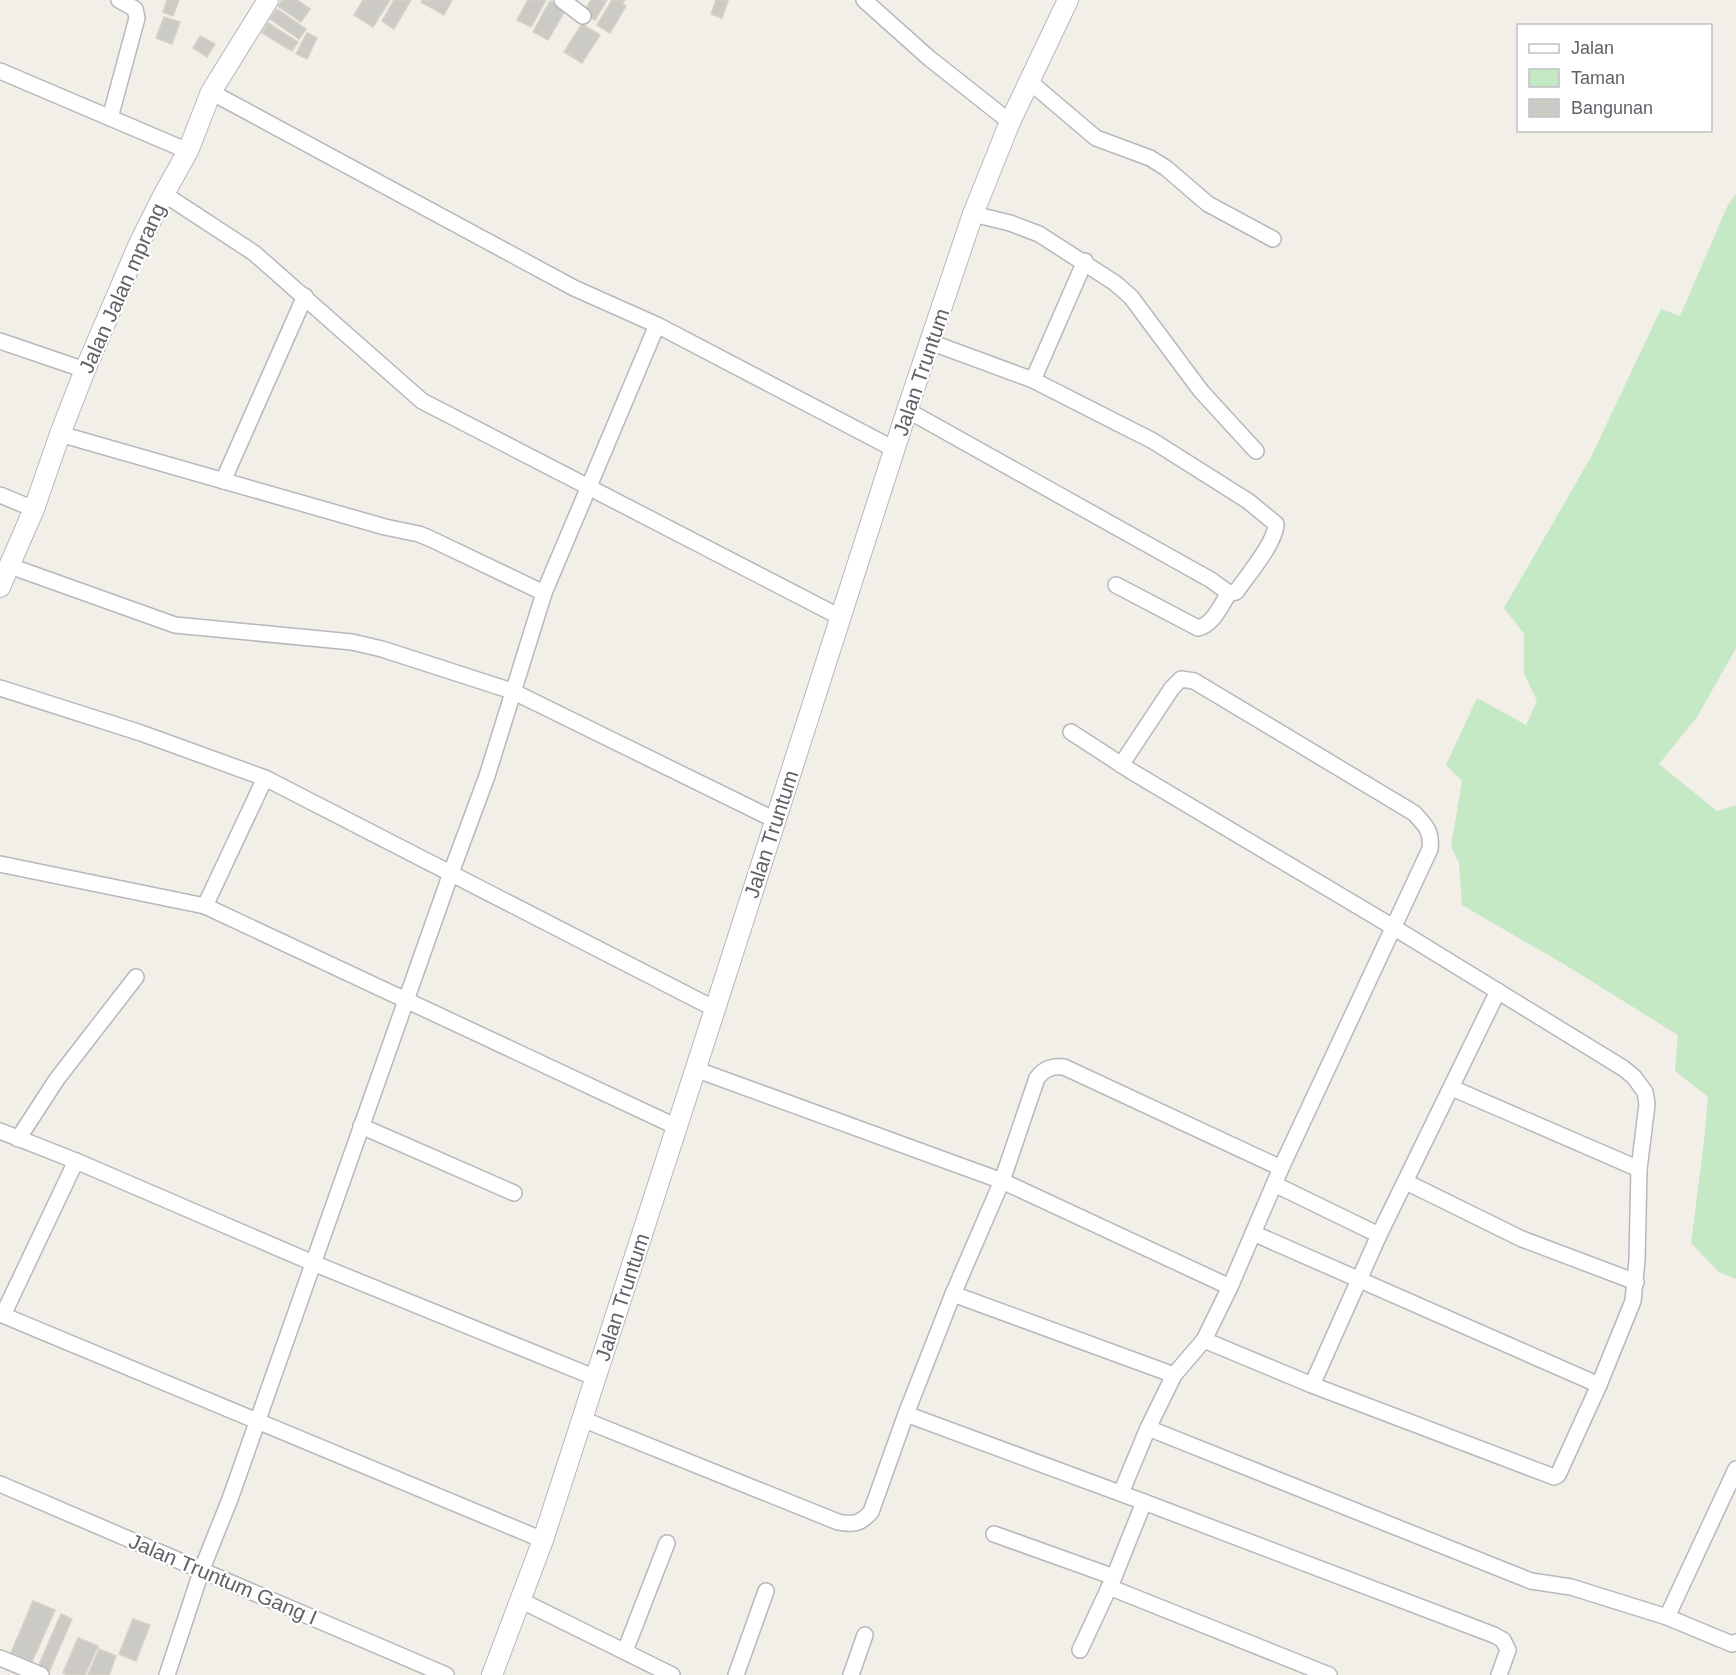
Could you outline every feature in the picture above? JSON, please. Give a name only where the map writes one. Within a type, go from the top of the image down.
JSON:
[{"type":"street","points":[[110,117],[137,18],[135,9],[119,0]]},
{"type":"street","name":"Jalan Jalan mprang","points":[[0,587],[34,509],[84,370],[139,244],[188,151],[211,92],[268,0]]},
{"type":"street","points":[[562,0],[583,16]]},
{"type":"street","points":[[864,0],[929,58],[1010,122]]},
{"type":"street","name":"Jalan Truntum","points":[[492,1675],[543,1540],[716,1009],[894,449],[973,214],[1010,122],[1068,0]]},
{"type":"street","points":[[0,71],[188,151]]},
{"type":"street","points":[[1030,82],[1096,138],[1150,158],[1166,168],[1208,204],[1273,239]]},
{"type":"street","points":[[211,92],[574,288],[657,325],[894,449]]},
{"type":"street","points":[[164,194],[254,254],[422,401],[840,617]]},
{"type":"street","points":[[973,214],[1010,222],[1039,234],[1085,261],[1131,297],[1201,391],[1256,451]]},
{"type":"street","points":[[1033,380],[1085,261]]},
{"type":"street","points":[[222,481],[304,296]]},
{"type":"street","points":[[167,1675],[202,1569],[258,1420],[487,776],[544,593],[657,325]]},
{"type":"street","points":[[0,341],[84,370]]},
{"type":"street","points":[[907,410],[1229,592],[1236,592],[1275,530],[1276,524],[1248,501],[1153,441],[1033,380],[930,342]]},
{"type":"street","points":[[60,434],[418,534],[544,593]]},
{"type":"street","points":[[0,495],[34,509]]},
{"type":"street","points":[[10,566],[175,625],[352,642],[382,649],[512,691],[775,820]]},
{"type":"street","points":[[1116,585],[1198,628],[1206,627],[1229,592]]},
{"type":"street","points":[[1121,765],[1177,682],[1184,679],[1194,681],[1414,813],[1430,830],[1430,849],[1281,1168],[1230,1287],[1204,1340],[1174,1375],[1148,1428],[1121,1493]]},
{"type":"street","points":[[0,688],[141,733],[265,778],[716,1009]]},
{"type":"street","points":[[1071,732],[1121,765],[1498,990],[1634,1077],[1645,1092],[1647,1104],[1639,1169],[1636,1282],[1633,1300],[1562,1470],[1554,1477],[1312,1385],[1204,1340]]},
{"type":"street","points":[[205,906],[265,778]]},
{"type":"street","points":[[0,864],[205,906],[677,1127]]},
{"type":"street","points":[[18,1139],[57,1078],[136,977]]},
{"type":"street","points":[[1312,1385],[1379,1235],[1498,990]]},
{"type":"street","points":[[584,1414],[820,1509],[843,1513],[870,1512],[953,1294],[1002,1181],[1037,1078],[1042,1072],[1050,1067],[1064,1067],[1281,1168]]},
{"type":"street","points":[[695,1069],[1002,1181],[1230,1287]]},
{"type":"street","points":[[1452,1088],[1639,1169]]},
{"type":"street","points":[[361,1126],[514,1193]]},
{"type":"street","points":[[0,1131],[76,1161],[313,1263],[596,1378]]},
{"type":"street","points":[[76,1161],[1,1314],[543,1540]]},
{"type":"street","points":[[1406,1182],[1522,1239],[1636,1282]]},
{"type":"street","points":[[1274,1184],[1379,1235]]},
{"type":"street","points":[[1253,1233],[1599,1385]]},
{"type":"street","points":[[953,1294],[1174,1375]]},
{"type":"street","points":[[906,1414],[1494,1635],[1503,1640],[1508,1650],[1499,1675]]},
{"type":"street","points":[[1148,1428],[1531,1581],[1571,1587],[1667,1617],[1732,1644],[1736,1642]]},
{"type":"street","points":[[1667,1617],[1736,1469]]},
{"type":"street","name":"Jalan Truntum Gang I","points":[[0,1484],[446,1675]]},
{"type":"street","points":[[1080,1650],[1112,1582],[1144,1502]]},
{"type":"street","points":[[994,1534],[1329,1675]]},
{"type":"street","points":[[625,1652],[667,1543]]},
{"type":"street","points":[[736,1675],[766,1591]]},
{"type":"street","points":[[520,1600],[672,1675]]},
{"type":"street","points":[[851,1675],[865,1635]]},
{"type":"street","points":[[0,1658],[41,1675]]},
{"type":"green space","points":[[1736,194],[1736,648],[1697,717],[1659,764],[1717,811],[1736,805],[1736,1279],[1719,1272],[1691,1243],[1708,1097],[1675,1071],[1678,1035],[1567,966],[1462,905],[1459,863],[1451,846],[1462,781],[1446,765],[1477,698],[1526,725],[1537,701],[1524,673],[1524,634],[1504,608],[1591,457],[1661,309],[1680,316],[1727,207]]},
{"type":"building","points":[[167,0],[179,0],[173,16],[163,12]]},
{"type":"building","points":[[282,0],[297,0],[310,9],[301,22],[278,6]]},
{"type":"building","points":[[363,0],[390,0],[373,27],[354,15]]},
{"type":"building","points":[[394,0],[411,0],[394,29],[382,21]]},
{"type":"building","points":[[422,0],[452,0],[444,15],[421,2]]},
{"type":"building","points":[[528,0],[546,0],[531,27],[517,20]]},
{"type":"building","points":[[591,0],[607,0],[595,20],[583,13]]},
{"type":"building","points":[[612,0],[625,0],[622,4],[626,6],[610,33],[597,25]]},
{"type":"building","points":[[716,0],[728,1],[722,18],[711,14]]},
{"type":"building","points":[[550,1],[566,9],[548,40],[533,32]]},
{"type":"building","points":[[277,9],[306,29],[299,39],[270,19]]},
{"type":"building","points":[[164,17],[180,22],[172,44],[156,38]]},
{"type":"building","points":[[268,23],[298,42],[292,51],[262,33]]},
{"type":"building","points":[[582,24],[600,35],[582,63],[564,52]]},
{"type":"building","points":[[307,33],[317,38],[307,59],[296,54]]},
{"type":"building","points":[[200,36],[215,44],[207,57],[193,48]]},
{"type":"building","points":[[33,1601],[55,1610],[32,1662],[11,1653]]},
{"type":"building","points":[[61,1614],[72,1619],[49,1672],[38,1667]]},
{"type":"building","points":[[133,1619],[150,1625],[136,1661],[119,1654]]},
{"type":"building","points":[[78,1638],[98,1646],[85,1675],[67,1675],[63,1673]]},
{"type":"building","points":[[99,1649],[116,1656],[109,1675],[88,1675]]}]
